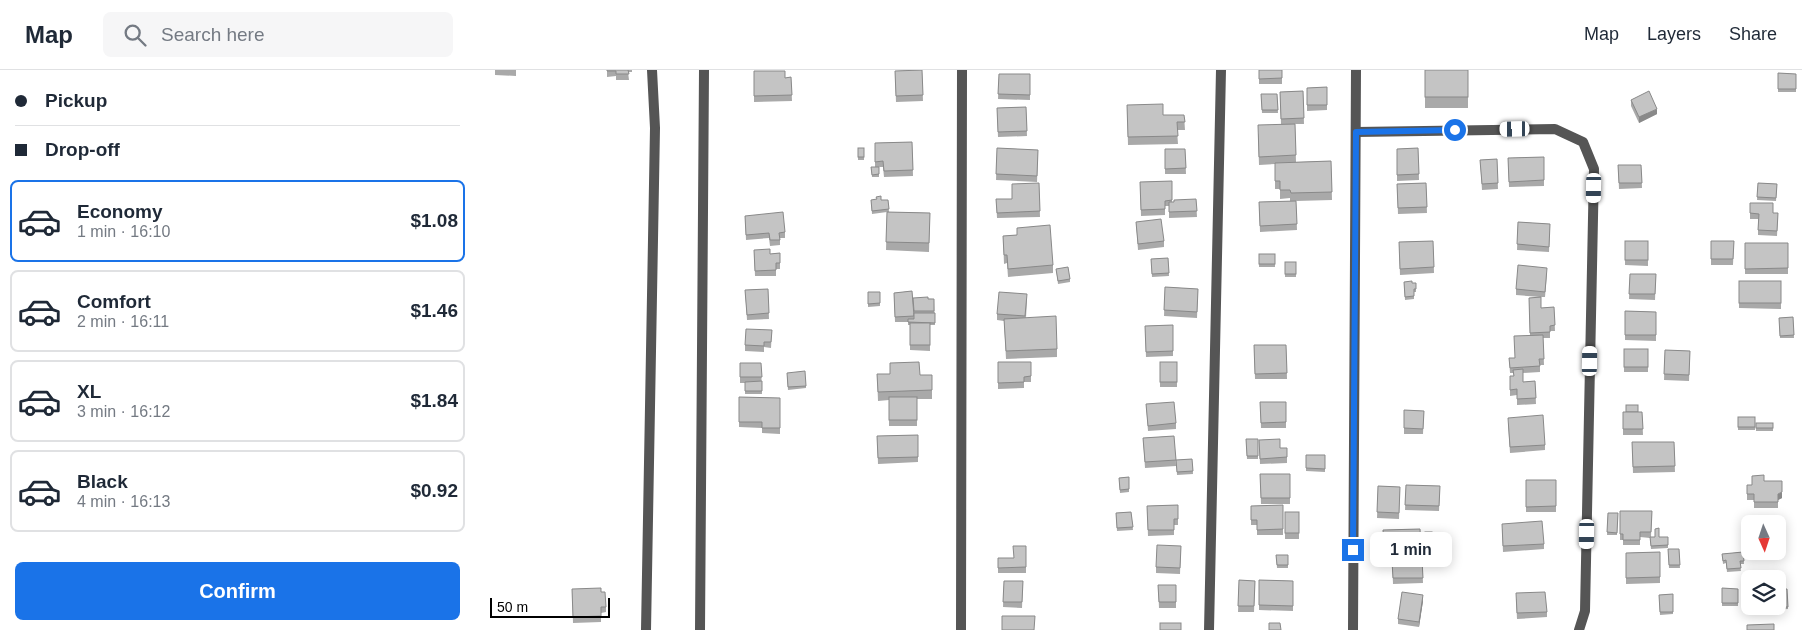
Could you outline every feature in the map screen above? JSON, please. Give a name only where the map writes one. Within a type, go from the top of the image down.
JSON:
[{"type":"street","points":[[646,630],[655,128],[652,70]]},
{"type":"street","points":[[700,630],[704,70]]},
{"type":"street","points":[[961,630],[962,70]]},
{"type":"street","points":[[1209,630],[1221,70]]},
{"type":"street","points":[[1353,630],[1356,70]]},
{"type":"street","points":[[1356,132],[1555,129],[1583,142],[1594,169],[1585,611],[1579,630]]},
{"type":"building","points":[[607,70],[628,70],[629,74],[616,74],[616,71]]},
{"type":"building","points":[[922,70],[923,95],[896,96],[895,71]]},
{"type":"building","points":[[1259,70],[1282,70],[1282,78],[1259,79]]},
{"type":"building","points":[[1425,70],[1468,70],[1468,97],[1425,97]]},
{"type":"building","points":[[754,71],[785,71],[785,78],[791,77],[792,95],[754,96]]},
{"type":"building","points":[[1778,73],[1796,74],[1796,89],[1778,89]]},
{"type":"building","points":[[999,74],[1030,74],[1030,95],[998,94]]},
{"type":"building","points":[[1327,87],[1327,105],[1307,105],[1307,88]]},
{"type":"building","points":[[1303,91],[1304,118],[1281,119],[1280,92]]},
{"type":"building","points":[[1649,91],[1657,109],[1639,117],[1631,100]]},
{"type":"building","points":[[1261,94],[1277,94],[1278,110],[1262,110]]},
{"type":"building","points":[[1163,104],[1163,115],[1184,115],[1185,122],[1177,122],[1178,136],[1128,137],[1127,105]]},
{"type":"building","points":[[1026,107],[1027,131],[998,132],[997,108]]},
{"type":"building","points":[[1295,124],[1296,155],[1259,157],[1258,125]]},
{"type":"building","points":[[912,142],[913,170],[884,171],[883,161],[875,162],[875,143]]},
{"type":"building","points":[[858,148],[864,148],[864,157],[858,157]]},
{"type":"building","points":[[997,148],[1038,150],[1037,176],[996,174]]},
{"type":"building","points":[[1418,148],[1419,174],[1397,175],[1397,149]]},
{"type":"building","points":[[1165,149],[1185,149],[1186,168],[1165,169]]},
{"type":"building","points":[[1544,157],[1544,180],[1509,182],[1508,158]]},
{"type":"building","points":[[1497,159],[1498,183],[1482,184],[1480,160]]},
{"type":"building","points":[[1331,161],[1332,192],[1291,193],[1290,190],[1280,190],[1280,181],[1275,181],[1275,163]]},
{"type":"building","points":[[1618,165],[1641,165],[1642,183],[1619,183]]},
{"type":"building","points":[[871,167],[879,167],[879,174],[872,175]]},
{"type":"building","points":[[1172,181],[1172,200],[1165,201],[1165,209],[1141,210],[1140,182]]},
{"type":"building","points":[[1039,183],[1040,211],[997,213],[996,199],[1012,199],[1012,184]]},
{"type":"building","points":[[1426,183],[1427,207],[1398,208],[1397,184]]},
{"type":"building","points":[[1758,183],[1777,184],[1776,198],[1757,197]]},
{"type":"building","points":[[881,196],[881,200],[888,200],[889,209],[872,211],[871,200]]},
{"type":"building","points":[[1196,199],[1197,211],[1169,212],[1169,202]]},
{"type":"building","points":[[1296,201],[1297,224],[1260,226],[1259,202]]},
{"type":"building","points":[[1750,203],[1773,203],[1773,213],[1778,213],[1777,231],[1758,230],[1759,214],[1750,213]]},
{"type":"building","points":[[783,212],[785,232],[779,233],[780,240],[770,240],[769,233],[746,235],[745,216]]},
{"type":"building","points":[[887,212],[930,213],[929,243],[886,242]]},
{"type":"building","points":[[1161,219],[1164,241],[1138,244],[1136,222]]},
{"type":"building","points":[[1518,222],[1550,224],[1549,247],[1517,244]]},
{"type":"building","points":[[1050,225],[1053,265],[1008,269],[1007,255],[1004,255],[1003,236],[1017,235],[1017,228]]},
{"type":"building","points":[[1433,241],[1434,267],[1400,269],[1399,242]]},
{"type":"building","points":[[1625,241],[1648,241],[1648,260],[1625,260]]},
{"type":"building","points":[[1711,241],[1734,241],[1733,259],[1711,259]]},
{"type":"building","points":[[1745,243],[1788,243],[1788,268],[1745,269]]},
{"type":"building","points":[[770,249],[770,254],[780,253],[780,263],[776,263],[776,270],[755,271],[754,250]]},
{"type":"building","points":[[1259,254],[1275,254],[1275,264],[1259,264]]},
{"type":"building","points":[[1168,258],[1169,273],[1152,274],[1151,259]]},
{"type":"building","points":[[1285,262],[1296,262],[1296,274],[1285,274]]},
{"type":"building","points":[[1518,265],[1547,268],[1545,292],[1516,289]]},
{"type":"building","points":[[1068,267],[1070,279],[1058,281],[1056,269]]},
{"type":"building","points":[[1630,274],[1656,274],[1655,294],[1629,294]]},
{"type":"building","points":[[1412,281],[1412,283],[1416,283],[1414,296],[1405,297],[1404,282]]},
{"type":"building","points":[[1739,281],[1781,281],[1781,303],[1739,303]]},
{"type":"building","points":[[1165,287],[1198,289],[1197,312],[1164,310]]},
{"type":"building","points":[[768,289],[769,313],[747,315],[745,290]]},
{"type":"building","points":[[912,291],[914,316],[895,317],[894,293]]},
{"type":"building","points":[[868,292],[880,292],[880,303],[868,304]]},
{"type":"building","points":[[999,292],[1027,294],[1025,316],[997,314]]},
{"type":"building","points":[[928,297],[928,299],[934,299],[934,311],[914,311],[913,298]]},
{"type":"building","points":[[1541,297],[1541,308],[1554,307],[1555,325],[1550,326],[1550,332],[1530,333],[1529,298]]},
{"type":"building","points":[[1625,311],[1656,312],[1656,335],[1625,335]]},
{"type":"building","points":[[914,313],[935,313],[935,323],[908,322],[908,319],[914,319]]},
{"type":"building","points":[[1056,316],[1057,349],[1006,351],[1004,319]]},
{"type":"building","points":[[1793,317],[1794,335],[1780,336],[1779,318]]},
{"type":"building","points":[[910,323],[930,323],[930,345],[910,345]]},
{"type":"building","points":[[1173,325],[1173,351],[1146,352],[1145,326]]},
{"type":"building","points":[[746,329],[772,330],[771,342],[764,342],[764,346],[745,345]]},
{"type":"building","points":[[1543,335],[1544,359],[1539,359],[1540,366],[1510,368],[1509,358],[1515,358],[1514,336]]},
{"type":"building","points":[[1254,345],[1286,345],[1287,373],[1255,374]]},
{"type":"building","points":[[1624,349],[1648,349],[1648,367],[1624,367]]},
{"type":"building","points":[[1665,350],[1690,351],[1689,375],[1664,374]]},
{"type":"building","points":[[919,362],[920,375],[932,375],[932,390],[878,392],[877,374],[890,374],[890,363]]},
{"type":"building","points":[[998,362],[1031,362],[1031,376],[1024,377],[1024,382],[998,383]]},
{"type":"building","points":[[1160,362],[1177,362],[1177,382],[1160,382]]},
{"type":"building","points":[[740,363],[761,363],[762,377],[740,377]]},
{"type":"building","points":[[1523,369],[1523,382],[1535,381],[1536,398],[1517,399],[1517,389],[1510,390],[1510,376],[1514,376],[1513,370]]},
{"type":"building","points":[[805,371],[806,386],[788,387],[787,373]]},
{"type":"building","points":[[762,381],[762,391],[745,391],[745,382]]},
{"type":"building","points":[[739,397],[780,398],[780,428],[762,428],[762,422],[739,422]]},
{"type":"building","points":[[889,397],[917,397],[917,420],[889,420]]},
{"type":"building","points":[[1174,402],[1176,423],[1148,426],[1146,404]]},
{"type":"building","points":[[1260,402],[1286,402],[1286,422],[1261,423]]},
{"type":"building","points":[[1626,405],[1638,405],[1638,412],[1626,412]]},
{"type":"building","points":[[1404,410],[1424,411],[1423,429],[1404,428]]},
{"type":"building","points":[[1623,412],[1642,412],[1643,429],[1623,429]]},
{"type":"building","points":[[1543,415],[1545,445],[1510,447],[1508,418]]},
{"type":"building","points":[[1738,417],[1755,417],[1755,427],[1738,427]]},
{"type":"building","points":[[1756,423],[1773,423],[1773,428],[1756,428]]},
{"type":"building","points":[[918,435],[918,457],[878,458],[877,436]]},
{"type":"building","points":[[1174,436],[1176,460],[1145,462],[1143,438]]},
{"type":"building","points":[[1246,439],[1258,439],[1258,456],[1247,456]]},
{"type":"building","points":[[1280,439],[1280,448],[1287,448],[1287,457],[1260,459],[1259,440]]},
{"type":"building","points":[[1632,442],[1674,442],[1675,466],[1633,467]]},
{"type":"building","points":[[1306,455],[1325,455],[1325,469],[1306,468]]},
{"type":"building","points":[[1192,459],[1193,471],[1177,472],[1176,460]]},
{"type":"building","points":[[1260,474],[1290,474],[1290,498],[1261,498]]},
{"type":"building","points":[[1764,475],[1764,481],[1782,481],[1782,492],[1778,494],[1778,502],[1754,502],[1754,494],[1747,494],[1747,485],[1752,485],[1752,476]]},
{"type":"building","points":[[1129,477],[1129,489],[1120,490],[1119,478]]},
{"type":"building","points":[[1526,480],[1556,480],[1556,506],[1526,507]]},
{"type":"building","points":[[1406,485],[1440,486],[1439,506],[1405,505]]},
{"type":"building","points":[[1378,486],[1400,487],[1399,513],[1377,512]]},
{"type":"building","points":[[1178,505],[1178,519],[1174,519],[1174,530],[1148,530],[1147,506]]},
{"type":"building","points":[[1283,505],[1283,529],[1257,530],[1257,520],[1251,520],[1251,506]]},
{"type":"building","points":[[1620,511],[1652,511],[1651,532],[1640,532],[1640,540],[1623,540],[1623,534],[1620,534]]},
{"type":"building","points":[[1131,512],[1133,527],[1117,528],[1116,513]]},
{"type":"building","points":[[1285,512],[1299,512],[1299,533],[1285,533]]},
{"type":"building","points":[[1608,513],[1618,513],[1617,533],[1607,532]]},
{"type":"building","points":[[1542,521],[1544,544],[1503,546],[1502,524]]},
{"type":"building","points":[[1659,528],[1659,537],[1668,537],[1668,545],[1651,546],[1650,537],[1655,537],[1655,529]]},
{"type":"building","points":[[1420,529],[1421,549],[1384,550],[1383,530]]},
{"type":"building","points":[[1425,532],[1432,532],[1432,551],[1425,551]]},
{"type":"building","points":[[1157,545],[1181,546],[1180,568],[1156,567]]},
{"type":"building","points":[[1013,546],[1026,546],[1026,567],[998,568],[998,558],[1014,558]]},
{"type":"building","points":[[1668,549],[1679,549],[1680,565],[1669,565]]},
{"type":"building","points":[[1660,552],[1660,577],[1626,578],[1626,553]]},
{"type":"building","points":[[1741,552],[1741,560],[1744,561],[1740,561],[1741,568],[1727,569],[1726,560],[1723,561],[1722,554]]},
{"type":"building","points":[[1276,555],[1288,555],[1288,565],[1277,565]]},
{"type":"building","points":[[1422,560],[1423,578],[1393,578],[1392,561]]},
{"type":"building","points":[[1239,580],[1255,581],[1254,606],[1238,606]]},
{"type":"building","points":[[1259,580],[1293,581],[1293,606],[1259,605]]},
{"type":"building","points":[[1004,581],[1023,581],[1022,602],[1003,602]]},
{"type":"building","points":[[1158,585],[1176,585],[1176,602],[1159,602]]},
{"type":"building","points":[[601,588],[601,592],[605,592],[606,607],[601,607],[601,616],[573,617],[572,589]]},
{"type":"building","points":[[1722,588],[1738,589],[1738,603],[1722,603]]},
{"type":"building","points":[[1786,589],[1787,589],[1788,607],[1786,607]]},
{"type":"building","points":[[1402,592],[1423,595],[1419,622],[1398,619]]},
{"type":"building","points":[[1545,592],[1547,612],[1517,613],[1516,593]]},
{"type":"building","points":[[1673,594],[1673,612],[1660,612],[1659,595]]},
{"type":"building","points":[[1002,616],[1035,616],[1034,630],[1002,630]]},
{"type":"building","points":[[1160,623],[1181,623],[1181,630],[1160,630]]},
{"type":"building","points":[[1269,623],[1280,623],[1281,630],[1269,630]]},
{"type":"building","points":[[1774,624],[1774,630],[1747,630],[1747,625]]},
{"type":"route","points":[[1353,550],[1356,132],[1455,130]]}]
